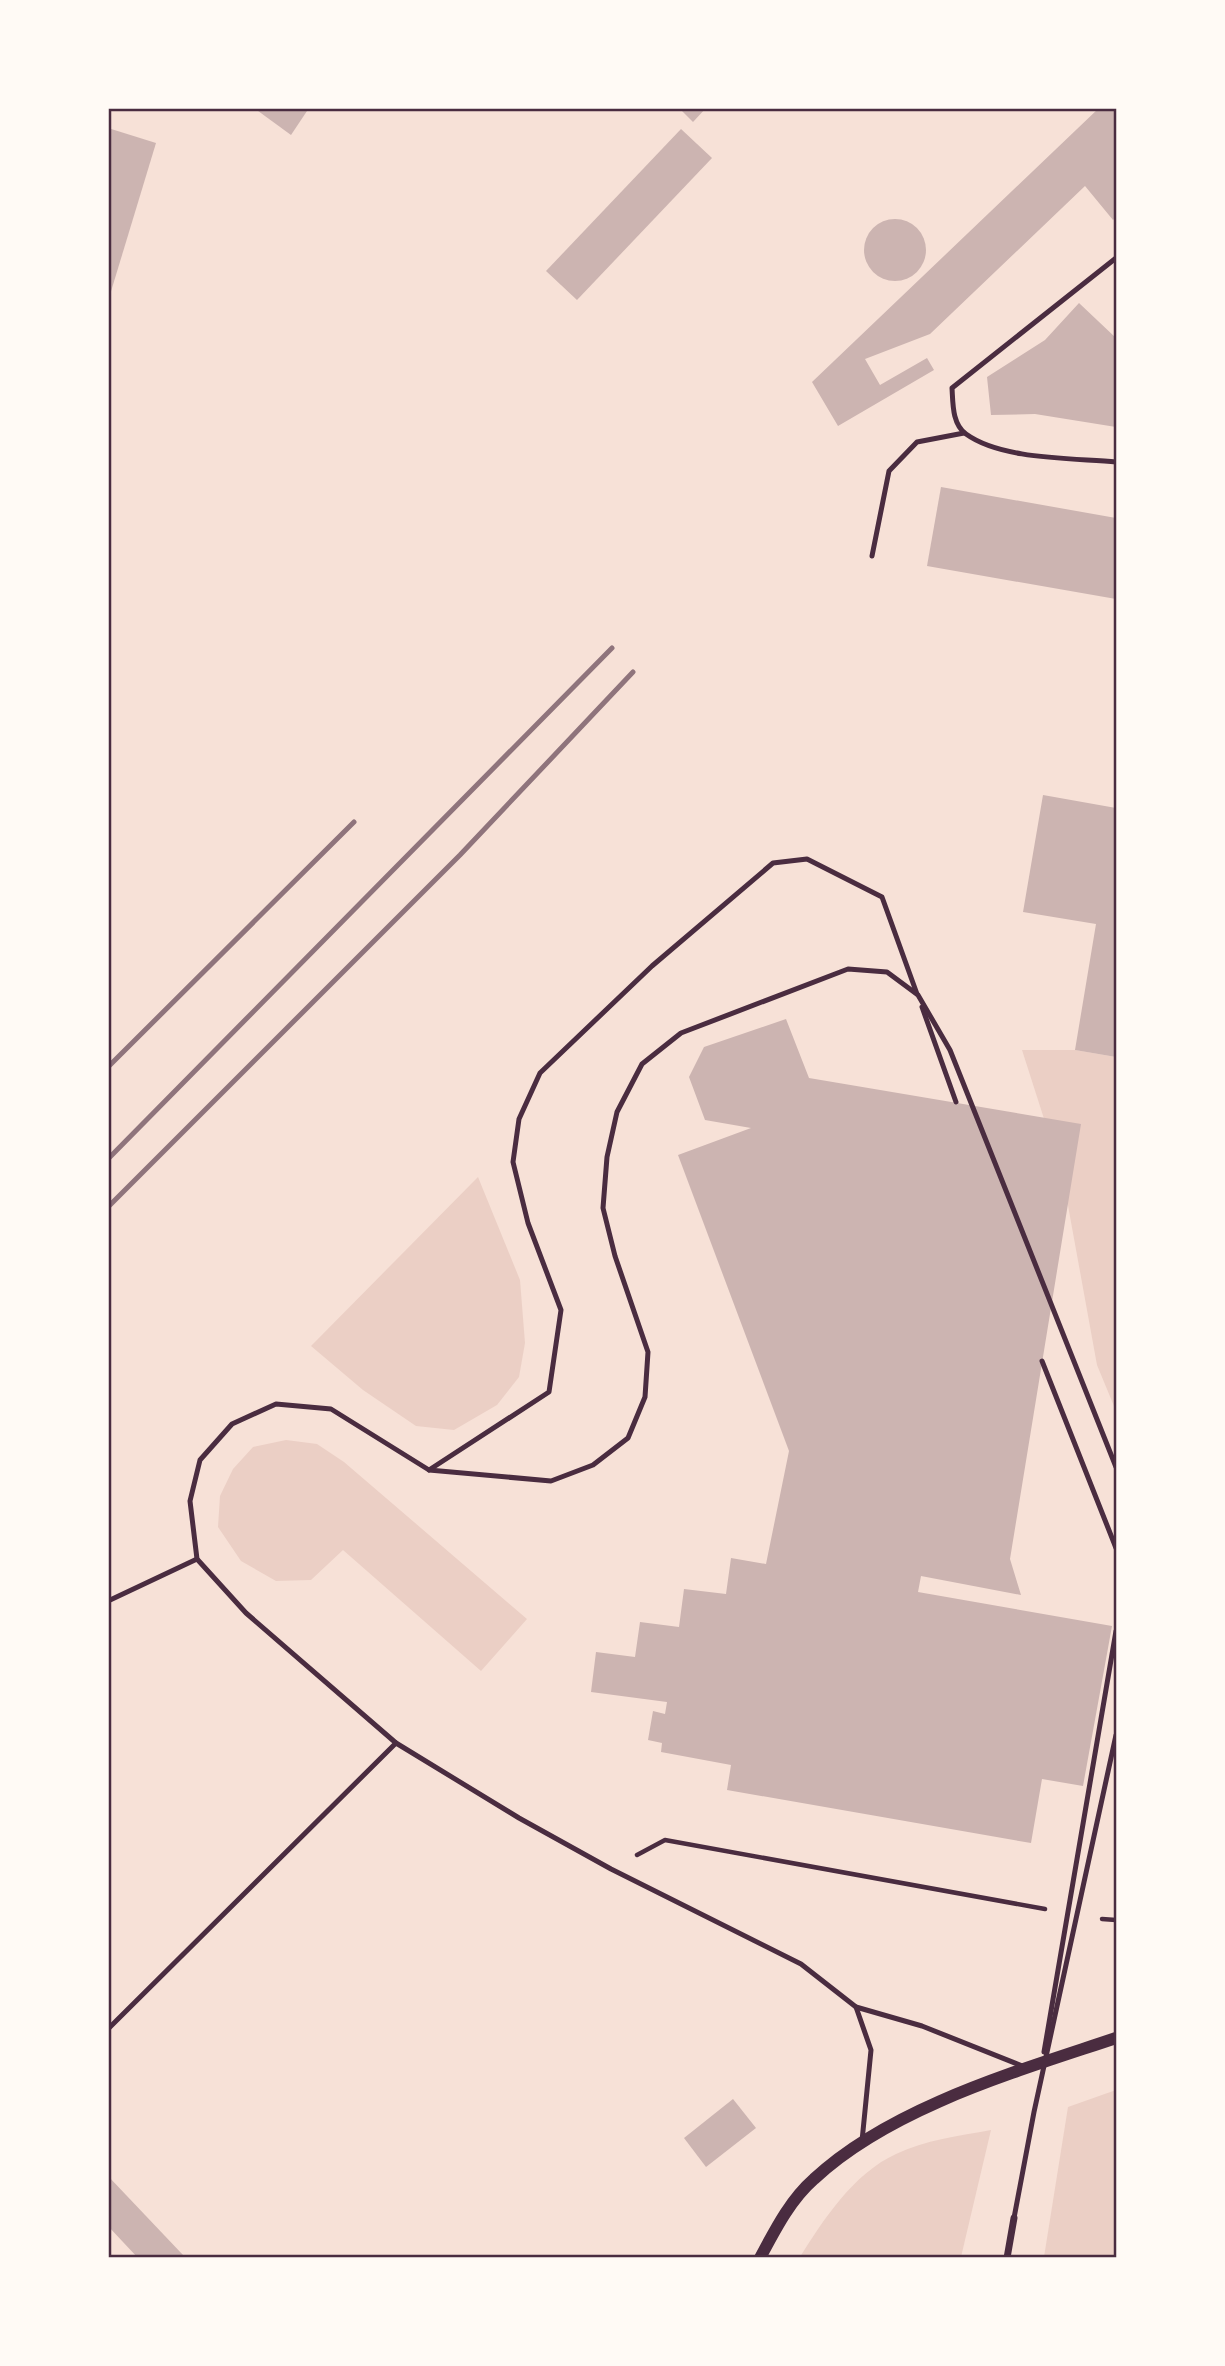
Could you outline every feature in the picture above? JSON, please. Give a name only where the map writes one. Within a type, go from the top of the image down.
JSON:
[{"type":"street","points":[[760,2258],[785,2214],[812,2180],[862,2142],[943,2100],[1116,2038]]},
{"type":"street","points":[[1007,2258],[1014,2218]]},
{"type":"lane","points":[[964,433],[954,415],[953,388],[1116,258]]},
{"type":"lane","points":[[872,556],[889,471],[917,442],[964,433],[1015,454],[1116,461]]},
{"type":"lane","points":[[429,1470],[548,1392],[561,1310],[528,1223],[513,1162],[519,1119],[540,1073],[652,966],[773,863],[807,859],[882,897],[956,1102]]},
{"type":"lane","points":[[1028,2068],[922,2026],[856,2007],[801,1964],[611,1869],[519,1818],[396,1743],[246,1613],[197,1559],[190,1501],[200,1460],[232,1423],[276,1404],[331,1409],[429,1470],[551,1481],[593,1465],[628,1437],[645,1397],[648,1352],[615,1256],[603,1208],[607,1157],[617,1112],[642,1064],[681,1033],[848,970],[887,972],[918,995],[964,1080],[1116,1467]]},
{"type":"lane","points":[[1042,1360],[1116,1548]]},
{"type":"lane","points":[[108,1601],[197,1559]]},
{"type":"lane","points":[[1014,2218],[1080,1829],[1092,1783],[1116,1631]]},
{"type":"lane","points":[[1034,2112],[1116,1735]]},
{"type":"lane","points":[[108,2029],[396,1743]]},
{"type":"lane","points":[[856,2007],[871,2050],[862,2142]]},
{"type":"path","points":[[611,1869],[665,1840],[1059,1912]]},
{"type":"path","points":[[1100,1919],[1116,1920]]},
{"type":"shaded area","points":[[1022,1050],[1075,1050],[1116,1057],[1116,1411],[1097,1365],[1063,1178]]},
{"type":"shaded area","points":[[478,1177],[520,1280],[525,1343],[519,1377],[497,1405],[454,1430],[416,1426],[363,1390],[311,1346]]},
{"type":"shaded area","points":[[286,1440],[317,1444],[344,1462],[527,1619],[481,1671],[343,1550],[311,1580],[276,1581],[241,1561],[218,1527],[220,1496],[233,1469],[253,1447]]},
{"type":"shaded area","points":[[1116,2090],[1116,2257],[1044,2257],[1068,2107]]},
{"type":"shaded area","points":[[991,2130],[961,2257],[800,2257],[841,2199],[853,2185],[881,2162],[919,2145]]},
{"type":"building","points":[[254,108],[309,108],[291,135]]},
{"type":"building","points":[[679,108],[706,108],[693,122]]},
{"type":"building","points":[[1099,108],[1116,108],[1116,217],[1113,220],[1085,186],[930,334],[865,359],[880,385],[927,358],[934,370],[838,426],[812,382]]},
{"type":"building","points":[[108,128],[156,143],[109,298],[108,297]]},
{"type":"building","points":[[681,129],[712,158],[577,300],[546,271]]},
{"type":"building","points":[[895,219],[907,221],[917,228],[924,238],[924,262],[917,272],[907,279],[895,281],[883,279],[873,272],[866,262],[864,250],[866,238],[873,228],[883,221]]},
{"type":"building","points":[[1079,303],[1116,338],[1116,427],[1035,414],[991,415],[987,377],[1045,340]]},
{"type":"building","points":[[941,487],[1116,518],[1116,599],[927,566]]},
{"type":"building","points":[[1043,795],[1116,808],[1116,1057],[1075,1050],[1096,924],[1023,912]]},
{"type":"building","points":[[786,1019],[809,1078],[1081,1124],[1010,1559],[1021,1595],[921,1576],[918,1592],[1112,1626],[1083,1786],[1042,1779],[1031,1843],[727,1790],[731,1765],[661,1752],[662,1743],[648,1740],[653,1711],[665,1714],[667,1702],[591,1692],[596,1652],[635,1657],[640,1622],[679,1627],[684,1589],[726,1594],[731,1558],[766,1564],[789,1451],[678,1155],[751,1128],[705,1120],[689,1077],[704,1047]]},
{"type":"building","points":[[733,2099],[756,2128],[706,2167],[684,2138]]},
{"type":"building","points":[[108,2176],[183,2255],[181,2258],[138,2258],[108,2226]]},
{"type":"railway","points":[[108,1159],[612,648]]},
{"type":"railway","points":[[108,1207],[460,855],[633,672]]},
{"type":"railway","points":[[108,1067],[354,822]]}]
